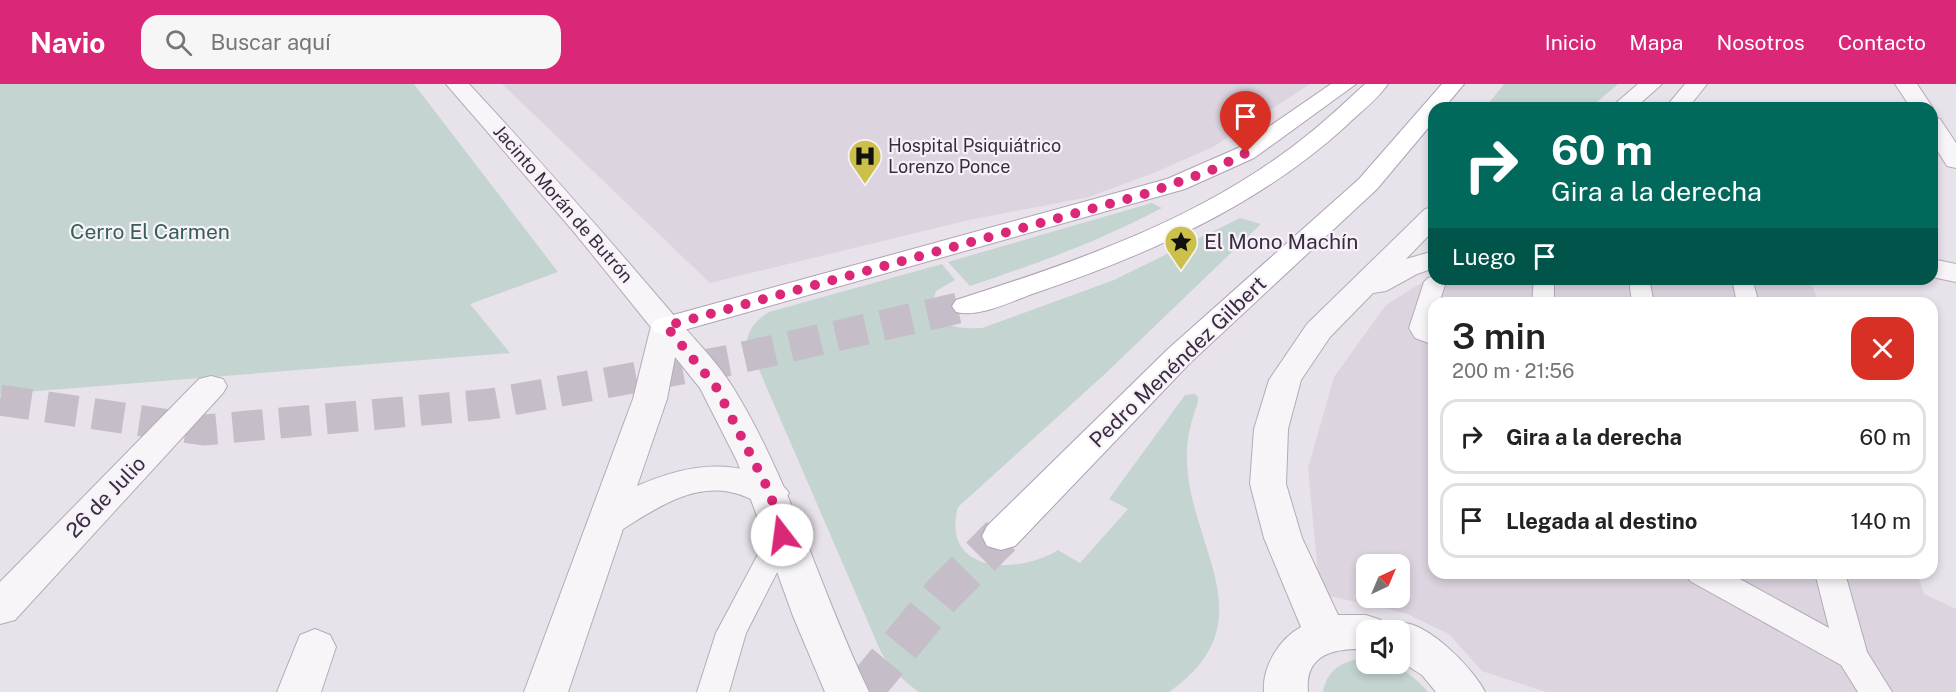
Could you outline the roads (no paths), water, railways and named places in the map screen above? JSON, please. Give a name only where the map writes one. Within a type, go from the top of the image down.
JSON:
[{"type":"main road","points":[[666,326],[1176,184],[1246,153],[1345,84]]},
{"type":"main road","points":[[967,306],[1070,273],[1198,219],[1277,170],[1311,145],[1377,84]]},
{"type":"main road","name":"Pedro Menéndez Gilbert","points":[[1438,102],[1453,84]]},
{"type":"main road","name":"Pedro Menéndez Gilbert","points":[[1001,536],[1179,356],[1368,184],[1428,113]]},
{"type":"street","name":"Jacinto Morán de Butrón","points":[[457,84],[607,253],[716,387],[770,493],[782,535],[830,658],[848,692]]},
{"type":"street","points":[[1628,102],[1651,84]]},
{"type":"street","points":[[1681,102],[1696,84]]},
{"type":"street","points":[[1906,84],[1918,102]]},
{"type":"street","points":[[1938,132],[1956,161]]},
{"type":"street","points":[[1325,634],[1283,538],[1268,484],[1271,429],[1285,380],[1334,313],[1428,221]]},
{"type":"street","points":[[1334,313],[1379,283],[1407,268],[1428,270]]},
{"type":"street","points":[[546,692],[650,399],[666,326]]},
{"type":"street","name":"26 de Julio","points":[[0,608],[211,386]]},
{"type":"street","points":[[608,520],[658,492],[682,482],[706,477],[731,477],[752,483],[770,493]]},
{"type":"street","points":[[1286,692],[1290,664],[1304,645],[1325,634],[1356,631]]},
{"type":"street","points":[[1410,646],[1437,662],[1463,692]]},
{"type":"street","points":[[299,692],[315,647]]},
{"type":"lane","points":[[1428,297],[1420,328],[1428,335]]},
{"type":"lane","points":[[713,692],[731,633],[782,535]]},
{"type":"lane","points":[[1715,579],[1852,656]]},
{"type":"lane","points":[[1832,579],[1852,656],[1876,692]]},
{"type":"tunnel","points":[[0,400],[204,430],[490,404],[731,360],[967,306]]},
{"type":"tunnel","points":[[862,692],[943,594],[1001,536]]},
{"type":"place","name":"Hospital Psiquiátrico Lorenzo Ponce","points":[[865,185]]},
{"type":"place","name":"El Mono Machín","points":[[1181,271]]},
{"type":"park label","name":"Cerro El Carmen","points":[[150,232]]}]
